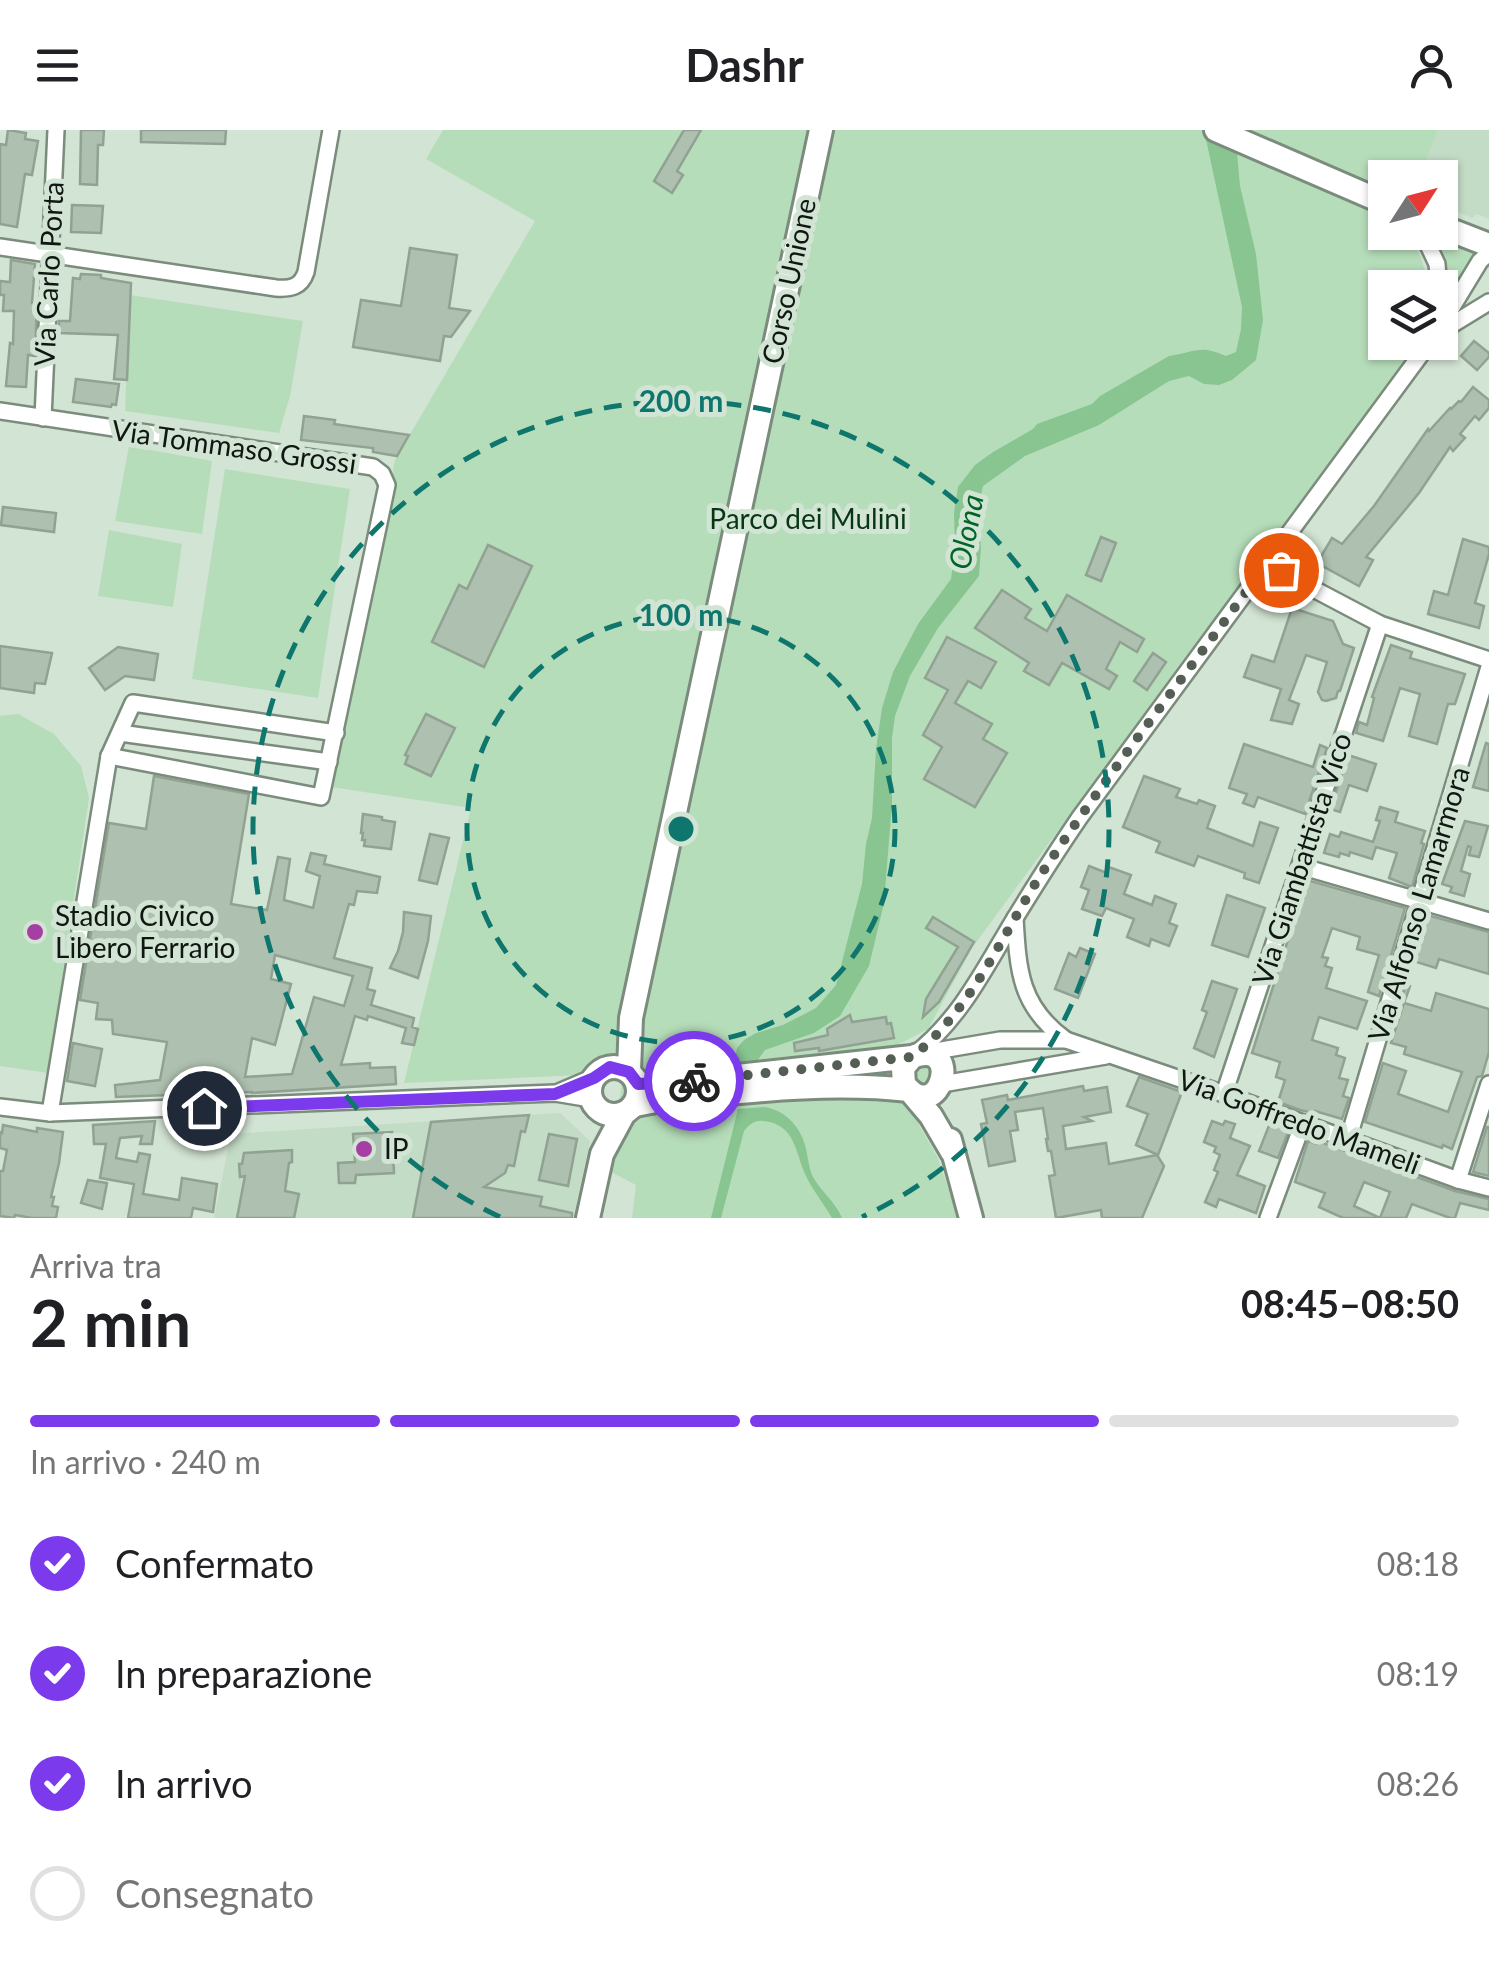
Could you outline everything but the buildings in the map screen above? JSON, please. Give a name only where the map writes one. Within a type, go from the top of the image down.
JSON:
[{"type":"street","name":"Via Carlo Porta","points":[[43,418],[56,130]]},
{"type":"street","points":[[0,247],[293,288],[306,272],[330,130]]},
{"type":"street","name":"Corso Unione","points":[[588,1218],[821,130]]},
{"type":"street","points":[[1216,130],[1368,196]]},
{"type":"street","points":[[1458,237],[1486,254],[1458,300]]},
{"type":"street","points":[[1458,319],[1489,302]]},
{"type":"street","points":[[952,1152],[904,1084],[904,1068],[966,1000],[1044,869],[1080,817],[1417,360]]},
{"type":"street","name":"Via Tommaso Grossi","points":[[0,412],[373,467],[382,474],[387,484],[336,733]]},
{"type":"street","points":[[1268,562],[1380,624],[1489,660]]},
{"type":"street","name":"Via Giambattista Vico","points":[[1224,1094],[1380,624]]},
{"type":"street","name":"Via Alfonso Lamarmora","points":[[1348,1140],[1489,668]]},
{"type":"street","points":[[50,1112],[110,756],[133,703],[336,733],[321,797],[110,756]]},
{"type":"street","points":[[120,733],[329,762]]},
{"type":"street","points":[[1300,866],[1489,921]]},
{"type":"street","name":"Via Goffredo Mameli","points":[[1015,918],[1018,972],[1028,999],[1050,1028],[1066,1040],[1489,1188]]},
{"type":"street","points":[[792,1078],[927,1095],[943,1080],[966,1000]]},
{"type":"street","name":"Via Goffredo Mameli","points":[[917,1055],[1000,1040],[1066,1040]]},
{"type":"street","points":[[0,1107],[50,1112],[672,1090],[792,1078],[917,1055],[933,1056],[940,1063],[943,1110],[971,1218]]},
{"type":"street","name":"Via Goffredo Mameli","points":[[943,1080],[1110,1055]]},
{"type":"street","points":[[1458,1180],[1489,1084]]},
{"type":"street","points":[[1268,1218],[1304,1123]]},
{"type":"shaded area","points":[[1438,130],[1489,130],[1489,219],[1458,212],[1458,160],[1427,160]]},
{"type":"shaded area","points":[[560,1113],[590,1141],[573,1218],[214,1218],[231,1134]]},
{"type":"green space","name":"Parco dei Mulini","points":[[443,130],[1438,130],[1427,160],[1368,160],[1368,250],[1417,250],[1424,270],[1368,270],[1368,360],[1405,360],[972,948],[928,1029],[899,1044],[905,1068],[923,1056],[940,1082],[911,1090],[920,1127],[938,1158],[958,1218],[632,1218],[636,1185],[607,1170],[624,1073],[404,1083],[471,808],[331,787],[395,460],[535,221],[426,159]]},
{"type":"green space","points":[[1458,246],[1477,254],[1458,281],[1458,270],[1439,270],[1433,250],[1458,250]]},
{"type":"green space","points":[[130,295],[303,321],[290,396],[279,433],[125,411]]},
{"type":"green space","points":[[129,446],[212,461],[202,534],[115,521]]},
{"type":"green space","points":[[225,469],[350,489],[318,698],[192,679]]},
{"type":"green space","points":[[109,530],[182,544],[173,607],[98,596]]},
{"type":"green space","name":"Stadio Civico Libero Ferrario","points":[[18,714],[54,734],[81,766],[89,798],[48,1073],[0,1066],[0,716]]},
{"type":"water","name":"Olona","points":[[1204,130],[1235,130],[1240,186],[1256,254],[1263,320],[1256,360],[1232,380],[1219,385],[1204,384],[1189,376],[1169,381],[1099,425],[1025,456],[983,486],[977,512],[979,576],[938,628],[910,676],[895,716],[884,903],[869,966],[840,1016],[814,1033],[765,1050],[757,1061],[758,1068],[733,1069],[737,1048],[744,1040],[816,1008],[836,985],[862,884],[882,708],[893,672],[918,624],[951,579],[958,487],[975,465],[1037,424],[1092,404],[1169,356],[1198,350],[1226,356],[1236,352],[1242,307]]},
{"type":"water","points":[[765,1107],[785,1115],[795,1125],[803,1138],[813,1177],[842,1218],[832,1218],[816,1193],[791,1137],[779,1126],[762,1121],[744,1131],[721,1218],[711,1218],[738,1109]]},
{"type":"way so far","points":[[694,1081],[912,1057],[927,1045],[966,1000],[1044,869],[1080,817],[1268,562],[1281,570]]},
{"type":"place","name":"Stadio Civico Libero Ferrario","points":[[35,932]]},
{"type":"place","name":"IP","points":[[364,1149]]},
{"type":"route","points":[[204,1108],[555,1094],[610,1067],[623,1068],[638,1084],[694,1081]]}]
